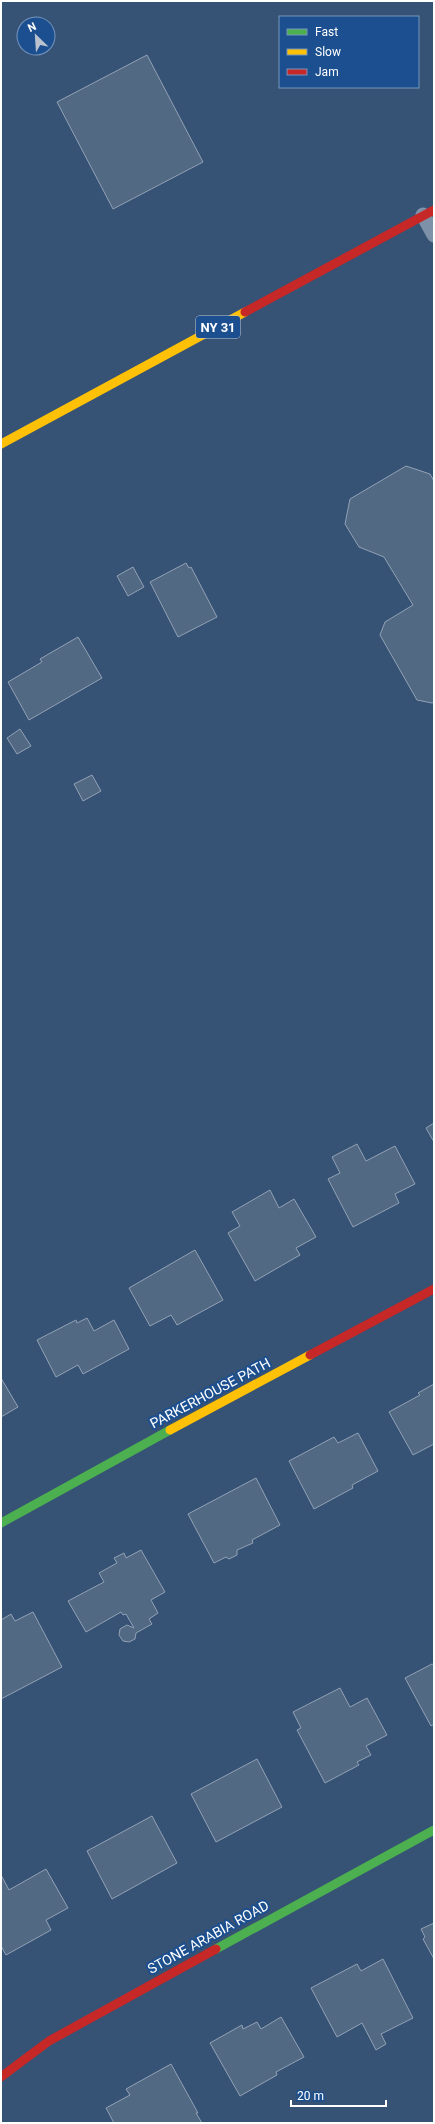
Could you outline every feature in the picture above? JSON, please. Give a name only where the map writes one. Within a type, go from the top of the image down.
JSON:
[{"type":"street","name":"NY 31","points":[[1,444],[429,212]]},
{"type":"street","name":"PARKERHOUSE PATH","points":[[1,1523],[434,1289]]},
{"type":"street","name":"STONE ARABIA ROAD","points":[[1,2077],[49,2041],[434,1830]]},
{"type":"lane","points":[[429,212],[434,235]]},
{"type":"building","points":[[147,55],[203,162],[113,209],[57,102]]},
{"type":"building","points":[[406,466],[430,474],[434,481],[434,702],[432,703],[417,700],[380,635],[385,622],[413,605],[384,557],[359,547],[345,524],[350,499]]},
{"type":"building","points":[[186,563],[189,568],[191,567],[217,617],[178,637],[150,582]]},
{"type":"building","points":[[133,567],[144,587],[128,596],[117,576]]},
{"type":"building","points":[[78,637],[102,678],[29,720],[8,682],[42,662],[40,659]]},
{"type":"building","points":[[20,729],[31,746],[17,754],[7,738]]},
{"type":"building","points":[[92,775],[101,791],[83,801],[74,784]]},
{"type":"building","points":[[434,1123],[434,1142],[426,1128]]},
{"type":"building","points":[[357,1144],[366,1161],[395,1146],[415,1184],[395,1194],[399,1203],[353,1227],[328,1179],[340,1173],[332,1157]]},
{"type":"building","points":[[270,1190],[279,1208],[294,1199],[316,1237],[296,1248],[300,1255],[255,1281],[228,1233],[240,1226],[232,1212]]},
{"type":"building","points":[[195,1250],[223,1300],[177,1325],[171,1315],[150,1326],[129,1288]]},
{"type":"building","points":[[87,1318],[94,1331],[114,1320],[129,1349],[83,1374],[78,1365],[56,1377],[37,1340],[76,1320],[77,1323]]},
{"type":"building","points":[[1,1378],[18,1407],[1,1417]]},
{"type":"building","points":[[434,1384],[434,1444],[413,1455],[389,1412],[420,1395],[418,1393]]},
{"type":"building","points":[[358,1433],[378,1471],[352,1485],[353,1488],[314,1509],[289,1461],[334,1437],[338,1443]]},
{"type":"building","points":[[256,1478],[280,1525],[252,1540],[253,1543],[237,1550],[237,1555],[229,1559],[226,1557],[214,1563],[188,1514]]},
{"type":"building","points":[[141,1550],[165,1592],[151,1600],[158,1613],[149,1619],[152,1624],[136,1633],[135,1639],[129,1642],[123,1641],[119,1635],[120,1629],[127,1625],[134,1628],[126,1614],[123,1615],[121,1612],[86,1632],[68,1601],[104,1582],[99,1573],[117,1563],[114,1558],[124,1553],[126,1558]]},
{"type":"building","points":[[33,1612],[62,1667],[1,1699],[1,1620],[11,1614],[15,1621]]},
{"type":"building","points":[[432,1664],[434,1665],[434,1724],[431,1726],[405,1678]]},
{"type":"building","points":[[340,1688],[350,1707],[367,1698],[387,1735],[366,1746],[371,1755],[357,1762],[359,1765],[325,1783],[297,1730],[301,1728],[293,1712]]},
{"type":"building","points":[[257,1759],[282,1807],[216,1842],[191,1794]]},
{"type":"building","points":[[152,1816],[177,1863],[112,1899],[87,1851]]},
{"type":"building","points":[[46,1869],[68,1908],[46,1920],[51,1930],[6,1955],[1,1946],[1,1875],[9,1890]]},
{"type":"building","points":[[434,1923],[434,1959],[423,1939],[425,1937],[421,1929]]},
{"type":"building","points":[[383,1959],[413,2018],[381,2034],[386,2044],[376,2050],[362,2023],[337,2037],[311,1988],[357,1964],[361,1971]]},
{"type":"building","points":[[281,2017],[304,2057],[276,2072],[277,2075],[240,2096],[210,2043],[242,2025],[243,2029],[257,2022],[261,2029]]},
{"type":"building","points":[[171,2064],[202,2123],[114,2123],[106,2108],[130,2095],[126,2089]]},
{"type":"traffic: fast","points":[[1,1523],[170,1430]]},
{"type":"traffic: fast","points":[[216,1949],[434,1830]]},
{"type":"traffic: slow","points":[[1,444],[245,312]]},
{"type":"traffic: slow","points":[[170,1430],[310,1355]]},
{"type":"traffic: jam","points":[[245,312],[434,210]]},
{"type":"traffic: jam","points":[[310,1355],[434,1289]]},
{"type":"traffic: jam","points":[[1,2077],[49,2041],[216,1949]]}]
